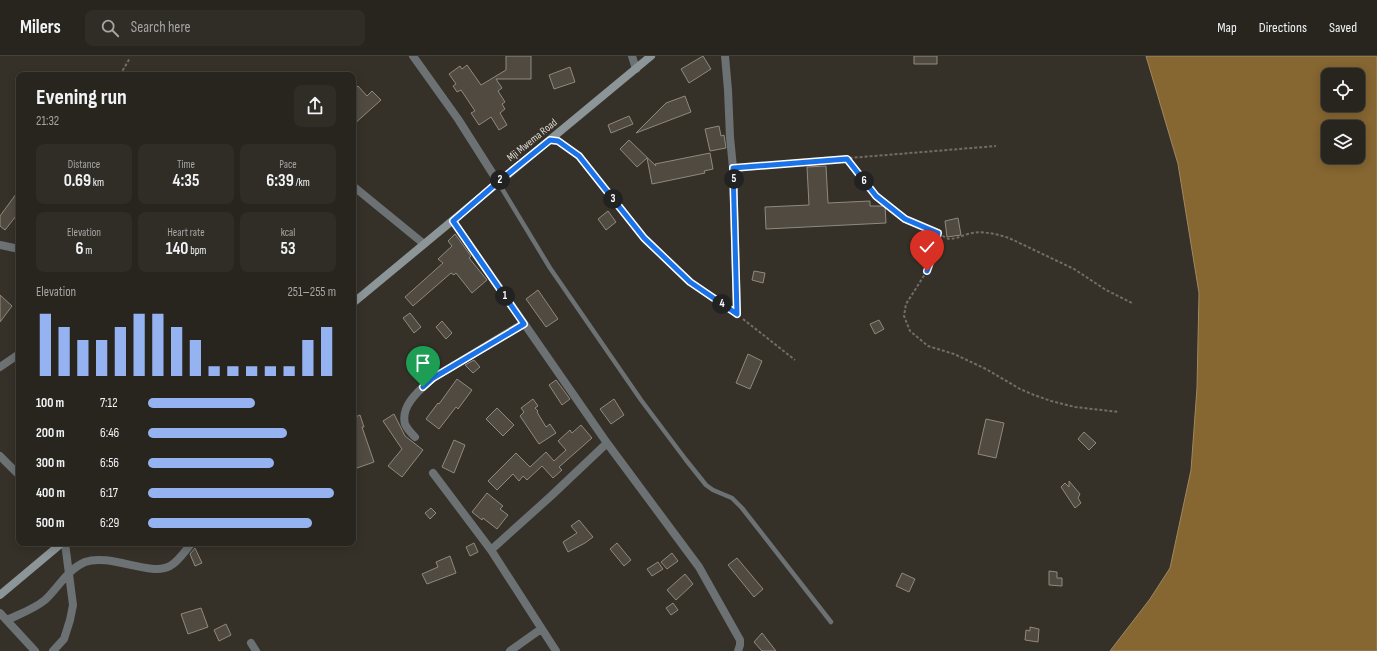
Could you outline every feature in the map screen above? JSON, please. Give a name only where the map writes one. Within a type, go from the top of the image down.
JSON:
[{"type":"main road","name":"Mji Mwema Road","points":[[356,301],[651,56]]},
{"type":"main road","points":[[0,595],[59,546]]},
{"type":"street","points":[[413,56],[458,119],[498,182]]},
{"type":"street","points":[[632,56],[636,69]]},
{"type":"street","points":[[724,56],[728,90],[733,168],[737,314]]},
{"type":"street","points":[[356,188],[424,244]]},
{"type":"street","points":[[453,221],[607,443],[699,567],[740,640],[741,649]]},
{"type":"street","points":[[0,245],[16,248]]},
{"type":"street","points":[[414,437],[407,429],[405,424],[405,414],[412,399],[423,387],[433,378],[524,324]]},
{"type":"street","points":[[0,367],[16,356]]},
{"type":"street","points":[[491,550],[556,492],[607,443]]},
{"type":"street","points":[[0,456],[16,472]]},
{"type":"street","points":[[433,473],[491,550],[556,651]]},
{"type":"street","points":[[53,651],[64,639],[73,605],[64,546]]},
{"type":"street","points":[[7,620],[38,605],[69,574],[86,562],[121,562],[149,568],[169,567],[189,546]]},
{"type":"street","points":[[0,613],[35,651]]},
{"type":"street","points":[[510,651],[541,629]]},
{"type":"street","points":[[251,643],[256,651]]},
{"type":"lane","points":[[498,182],[555,275],[641,400],[686,460],[706,485],[713,490],[732,498],[742,508],[831,622]]},
{"type":"path","points":[[122,72],[130,58]]},
{"type":"path","points":[[550,140],[558,141],[579,156],[644,238],[690,282],[737,314],[795,360]]},
{"type":"path","points":[[733,168],[996,146]]},
{"type":"path","points":[[847,159],[876,196],[905,219],[949,239],[979,232],[1009,238],[1074,269],[1106,290],[1132,303]]},
{"type":"path","points":[[938,233],[927,271],[906,304],[904,316],[910,331],[928,346],[954,354],[986,369],[1020,389],[1034,395],[1074,407],[1118,412]]},
{"type":"shaded area","points":[[1146,56],[1377,56],[1377,651],[1110,651],[1150,599],[1170,568],[1191,470],[1197,388],[1199,293],[1178,164]]},
{"type":"building","points":[[506,56],[531,56],[531,79],[496,79],[502,88],[498,91],[505,102],[502,104],[505,109],[500,113],[507,125],[499,130],[491,117],[479,125],[471,113],[475,111],[461,90],[457,92],[453,86],[456,84],[449,74],[460,66],[462,69],[467,65],[481,85],[506,70]]},
{"type":"building","points":[[703,56],[711,69],[689,83],[681,69]]},
{"type":"building","points":[[914,56],[937,56],[937,64],[914,64]]},
{"type":"building","points":[[570,67],[575,82],[554,89],[549,75]]},
{"type":"building","points":[[358,86],[367,96],[372,91],[381,100],[356,122],[356,88]]},
{"type":"building","points":[[685,96],[691,112],[636,133],[666,103]]},
{"type":"building","points":[[629,116],[633,124],[611,133],[608,125]]},
{"type":"building","points":[[719,126],[721,136],[724,135],[726,148],[710,151],[705,129]]},
{"type":"building","points":[[629,140],[656,166],[655,164],[710,153],[713,169],[704,171],[705,173],[652,184],[647,158],[637,167],[620,149]]},
{"type":"building","points":[[826,166],[828,203],[870,201],[870,206],[885,206],[886,223],[766,229],[765,207],[809,205],[807,167]]},
{"type":"building","points":[[16,194],[16,216],[5,230],[0,226],[0,216]]},
{"type":"building","points":[[608,211],[616,222],[606,230],[598,219]]},
{"type":"building","points":[[958,218],[961,235],[947,237],[945,221]]},
{"type":"building","points":[[455,234],[471,256],[469,258],[487,280],[472,293],[456,273],[454,275],[451,273],[413,306],[405,297],[443,263],[438,259],[452,246],[448,241]]},
{"type":"building","points":[[754,271],[765,273],[763,283],[752,280]]},
{"type":"building","points":[[538,290],[558,319],[546,327],[526,299]]},
{"type":"building","points":[[0,295],[12,306],[0,322]]},
{"type":"building","points":[[410,313],[421,327],[414,333],[403,318]]},
{"type":"building","points":[[879,320],[884,329],[875,334],[870,324]]},
{"type":"building","points":[[442,321],[452,333],[446,339],[436,327]]},
{"type":"building","points":[[748,354],[762,361],[750,389],[736,383]]},
{"type":"building","points":[[474,360],[480,367],[473,373],[465,365]]},
{"type":"building","points":[[457,379],[472,390],[458,409],[456,407],[439,429],[426,419]]},
{"type":"building","points":[[556,380],[570,399],[562,405],[549,385]]},
{"type":"building","points":[[533,399],[538,406],[535,408],[546,427],[550,424],[556,433],[539,444],[520,416],[524,412],[521,408]]},
{"type":"building","points":[[614,399],[624,415],[611,424],[600,409]]},
{"type":"building","points":[[497,408],[514,425],[503,436],[486,419]]},
{"type":"building","points":[[394,414],[405,436],[423,450],[402,477],[388,466],[402,449],[383,421]]},
{"type":"building","points":[[360,415],[364,427],[362,427],[374,462],[357,468],[356,465],[356,417]]},
{"type":"building","points":[[986,419],[1004,423],[996,458],[978,454]]},
{"type":"building","points":[[581,425],[592,438],[559,467],[562,470],[553,478],[542,466],[527,480],[523,476],[519,481],[513,474],[497,490],[488,481],[516,453],[530,467],[546,452],[554,461],[566,450],[558,441],[570,430],[572,433]]},
{"type":"building","points":[[1084,432],[1096,443],[1089,450],[1078,439]]},
{"type":"building","points":[[454,440],[465,445],[454,473],[442,467]]},
{"type":"building","points":[[1069,481],[1080,494],[1078,498],[1081,503],[1075,508],[1061,487],[1065,483],[1069,487]]},
{"type":"building","points":[[487,493],[503,506],[500,509],[508,515],[497,529],[483,518],[482,520],[472,512]]},
{"type":"building","points":[[431,508],[436,513],[430,519],[425,513]]},
{"type":"building","points":[[579,520],[593,537],[568,552],[563,542],[577,533],[571,526]]},
{"type":"building","points":[[474,543],[478,552],[470,556],[466,547]]},
{"type":"building","points":[[617,543],[631,560],[624,566],[610,549]]},
{"type":"building","points":[[195,548],[202,563],[195,566],[190,554]]},
{"type":"building","points":[[672,553],[678,561],[667,569],[661,562]]},
{"type":"building","points":[[450,556],[456,573],[427,584],[422,574],[438,567],[436,562]]},
{"type":"building","points":[[737,558],[763,589],[754,597],[728,565]]},
{"type":"building","points":[[658,562],[663,569],[652,576],[647,569]]},
{"type":"building","points":[[1049,571],[1057,572],[1057,578],[1062,578],[1062,586],[1049,585]]},
{"type":"building","points":[[902,573],[915,579],[909,592],[896,586]]},
{"type":"building","points":[[685,574],[693,584],[676,600],[667,590]]},
{"type":"building","points":[[673,603],[678,610],[671,615],[666,608]]},
{"type":"building","points":[[201,608],[208,627],[188,634],[181,614]]},
{"type":"building","points":[[226,624],[231,635],[219,641],[214,630]]},
{"type":"building","points":[[1030,627],[1039,629],[1038,642],[1025,640],[1026,630],[1030,631]]},
{"type":"building","points":[[762,633],[776,651],[762,651],[754,642]]},
{"type":"route","points":[[423,387],[433,378],[524,324],[453,221],[550,140],[558,141],[579,156],[644,238],[690,282],[737,314],[733,168],[847,159],[876,196],[905,219],[938,233],[927,271]]}]
